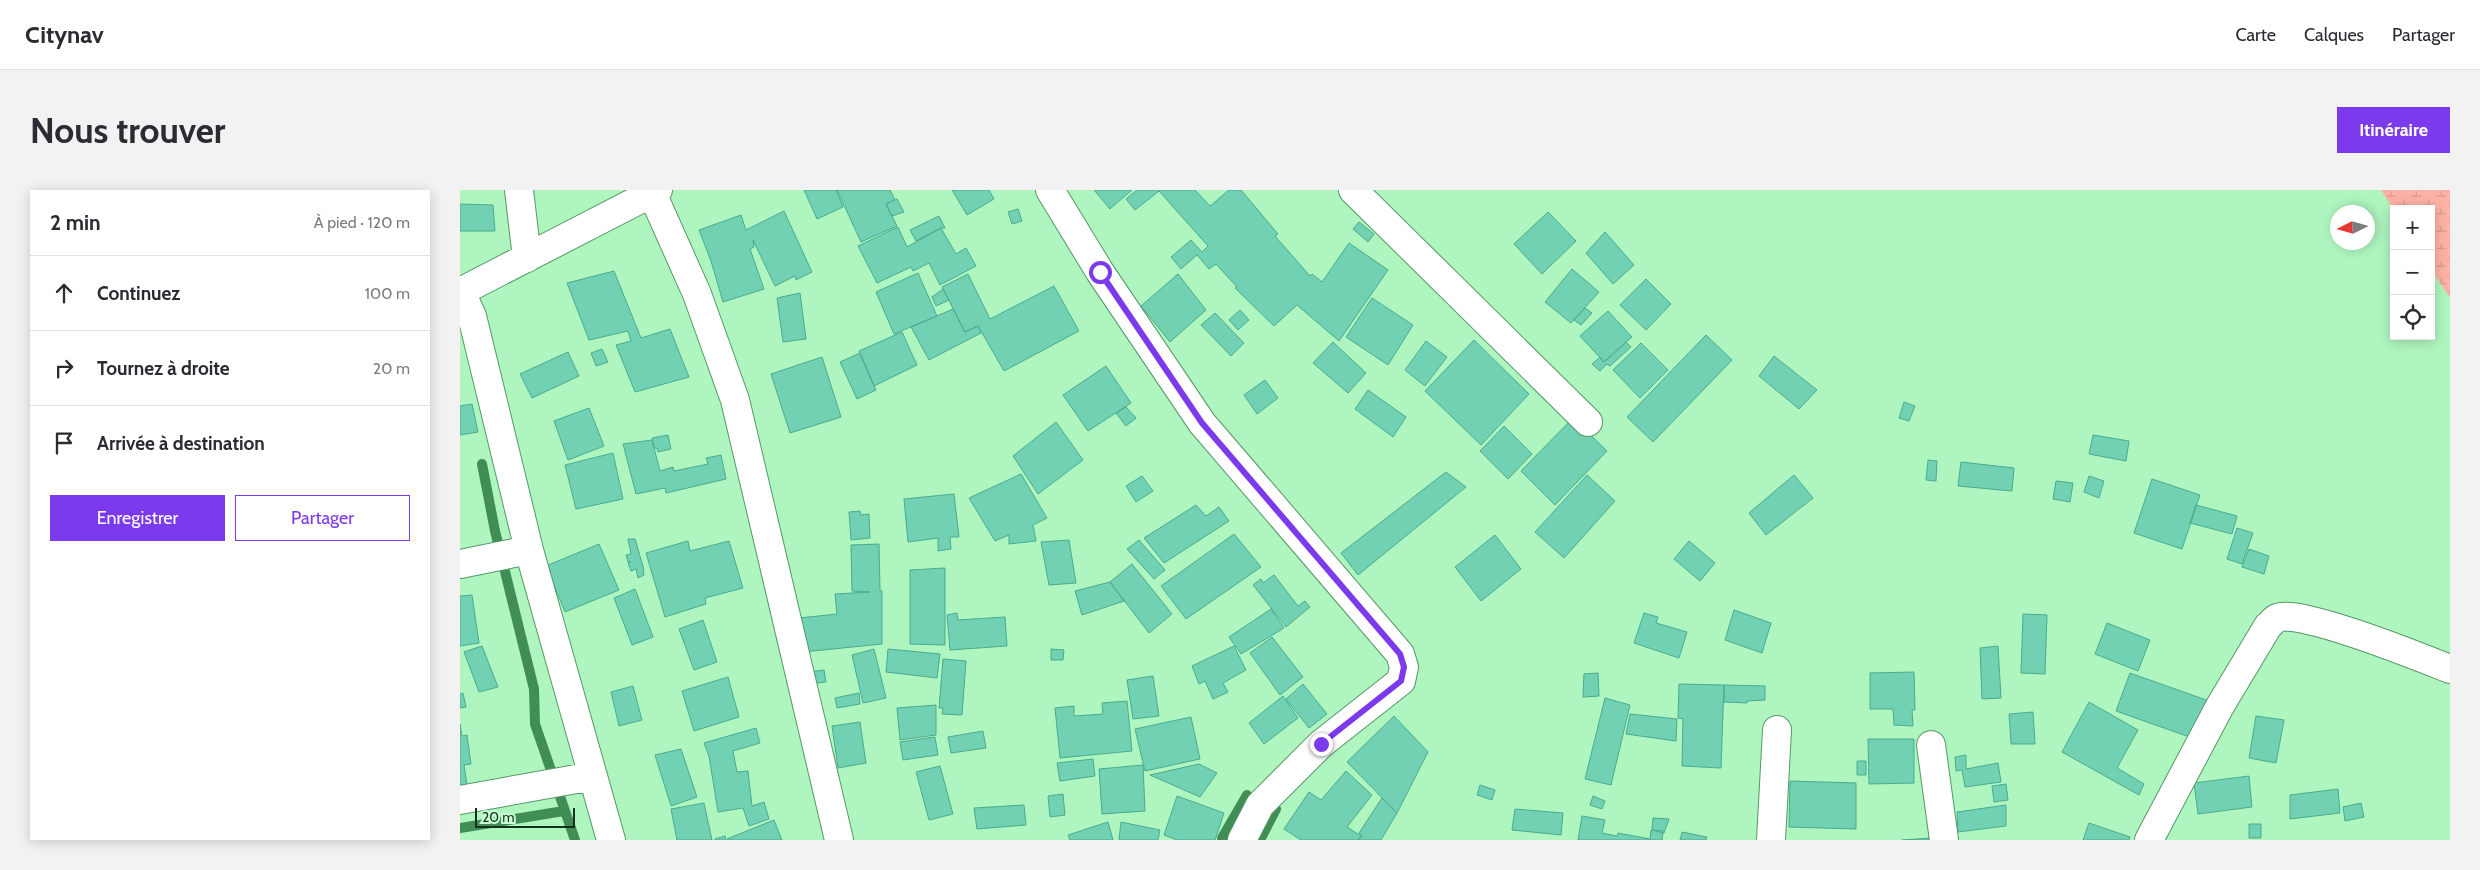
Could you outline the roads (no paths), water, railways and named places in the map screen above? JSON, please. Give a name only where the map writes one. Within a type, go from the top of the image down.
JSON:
[{"type":"street","points":[[519,190],[527,258]]},
{"type":"street","points":[[1050,190],[1100,272],[1202,423],[1400,654],[1404,667],[1401,681],[1321,744],[1260,805],[1242,840]]},
{"type":"street","points":[[1353,190],[1588,422]]},
{"type":"street","points":[[611,840],[529,550],[472,316],[460,292],[655,192],[697,294],[735,400],[840,840]]},
{"type":"street","points":[[460,564],[529,550]]},
{"type":"street","points":[[2149,840],[2220,706],[2268,626],[2277,618],[2292,617],[2350,631],[2450,669]]},
{"type":"street","points":[[1771,840],[1777,730]]},
{"type":"street","points":[[1931,745],[1944,840]]},
{"type":"street","points":[[460,800],[593,776]]},
{"type":"waterway","points":[[482,464],[495,531],[534,689],[535,724],[575,840]]},
{"type":"waterway","points":[[1222,838],[1247,795]]},
{"type":"waterway","points":[[1260,840],[1276,809]]},
{"type":"waterway","points":[[460,828],[564,811]]}]
